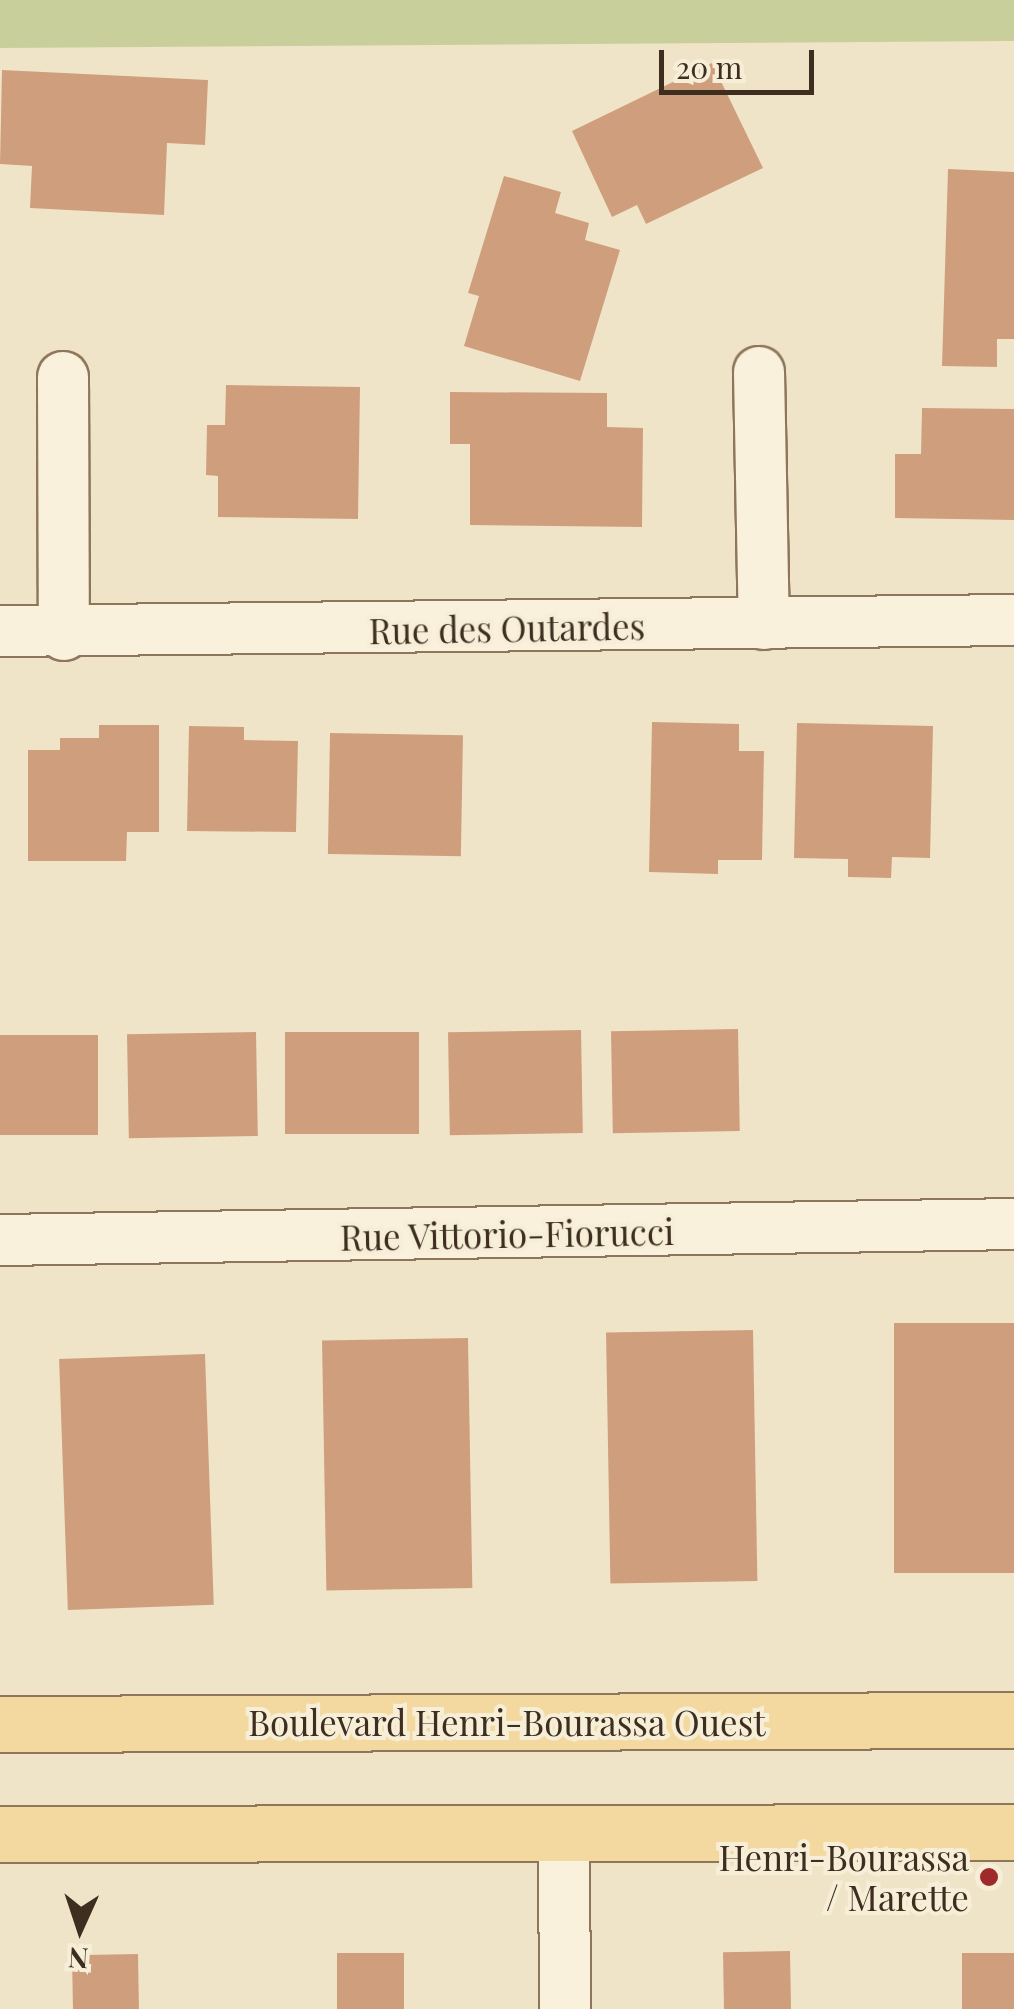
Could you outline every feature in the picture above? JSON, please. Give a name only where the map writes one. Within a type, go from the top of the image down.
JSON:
[{"type":"main road","name":"Boulevard Henri-Bourassa Ouest","points":[[0,1724],[1014,1720]]},
{"type":"main road","points":[[0,1834],[1014,1832]]},
{"type":"street","points":[[759,372],[764,624]]},
{"type":"street","points":[[64,378],[64,635]]},
{"type":"street","name":"Rue des Outardes","points":[[0,632],[64,635],[1014,620]]},
{"type":"street","name":"Rue Vittorio-Fiorucci","points":[[0,1240],[1014,1224]]},
{"type":"street","points":[[564,1834],[565,2009]]},
{"type":"green space","points":[[0,0],[1014,0],[1014,41],[0,48]]},
{"type":"building","points":[[712,63],[763,168],[646,224],[637,205],[612,217],[572,131]]},
{"type":"building","points":[[2,70],[208,80],[205,145],[167,143],[164,215],[30,208],[32,166],[0,164]]},
{"type":"building","points":[[948,169],[1014,172],[1014,339],[997,339],[997,367],[942,366]]},
{"type":"building","points":[[504,176],[561,192],[555,213],[589,223],[585,240],[620,250],[580,381],[464,346],[479,296],[468,293]]},
{"type":"building","points":[[226,385],[360,387],[358,519],[218,517],[218,476],[206,475],[207,425],[225,425]]},
{"type":"building","points":[[450,392],[607,393],[607,427],[643,428],[642,527],[470,525],[470,444],[450,444]]},
{"type":"building","points":[[922,408],[1014,409],[1014,520],[895,518],[895,454],[921,454]]},
{"type":"building","points":[[652,722],[739,724],[739,751],[764,751],[762,860],[718,860],[718,874],[649,872]]},
{"type":"building","points":[[797,723],[933,726],[930,858],[892,857],[891,878],[848,877],[848,859],[794,858]]},
{"type":"building","points":[[99,725],[159,725],[159,832],[127,832],[126,861],[28,861],[28,750],[60,750],[60,738],[99,738]]},
{"type":"building","points":[[189,726],[244,727],[244,740],[298,741],[296,832],[187,831]]},
{"type":"building","points":[[330,733],[463,735],[461,856],[328,854]]},
{"type":"building","points":[[738,1029],[740,1131],[613,1133],[611,1031]]},
{"type":"building","points":[[581,1030],[583,1133],[450,1135],[448,1032]]},
{"type":"building","points":[[256,1032],[258,1136],[129,1138],[127,1034]]},
{"type":"building","points":[[285,1032],[419,1032],[419,1134],[285,1134]]},
{"type":"building","points":[[0,1035],[98,1035],[98,1135],[0,1135]]},
{"type":"building","points":[[894,1323],[1014,1323],[1014,1573],[894,1573]]},
{"type":"building","points":[[753,1330],[757,1581],[610,1584],[606,1333]]},
{"type":"building","points":[[468,1338],[472,1588],[326,1591],[322,1341]]},
{"type":"building","points":[[205,1354],[214,1605],[68,1610],[59,1359]]},
{"type":"building","points":[[790,1951],[791,2009],[724,2009],[723,1952]]},
{"type":"building","points":[[337,1953],[404,1953],[404,2009],[337,2009]]},
{"type":"building","points":[[962,1953],[1014,1953],[1014,2009],[962,2009]]},
{"type":"building","points":[[138,1954],[139,2009],[73,2009],[72,1955]]},
{"type":"place","name":"Henri-Bourassa / Marette","points":[[989,1877]]}]
